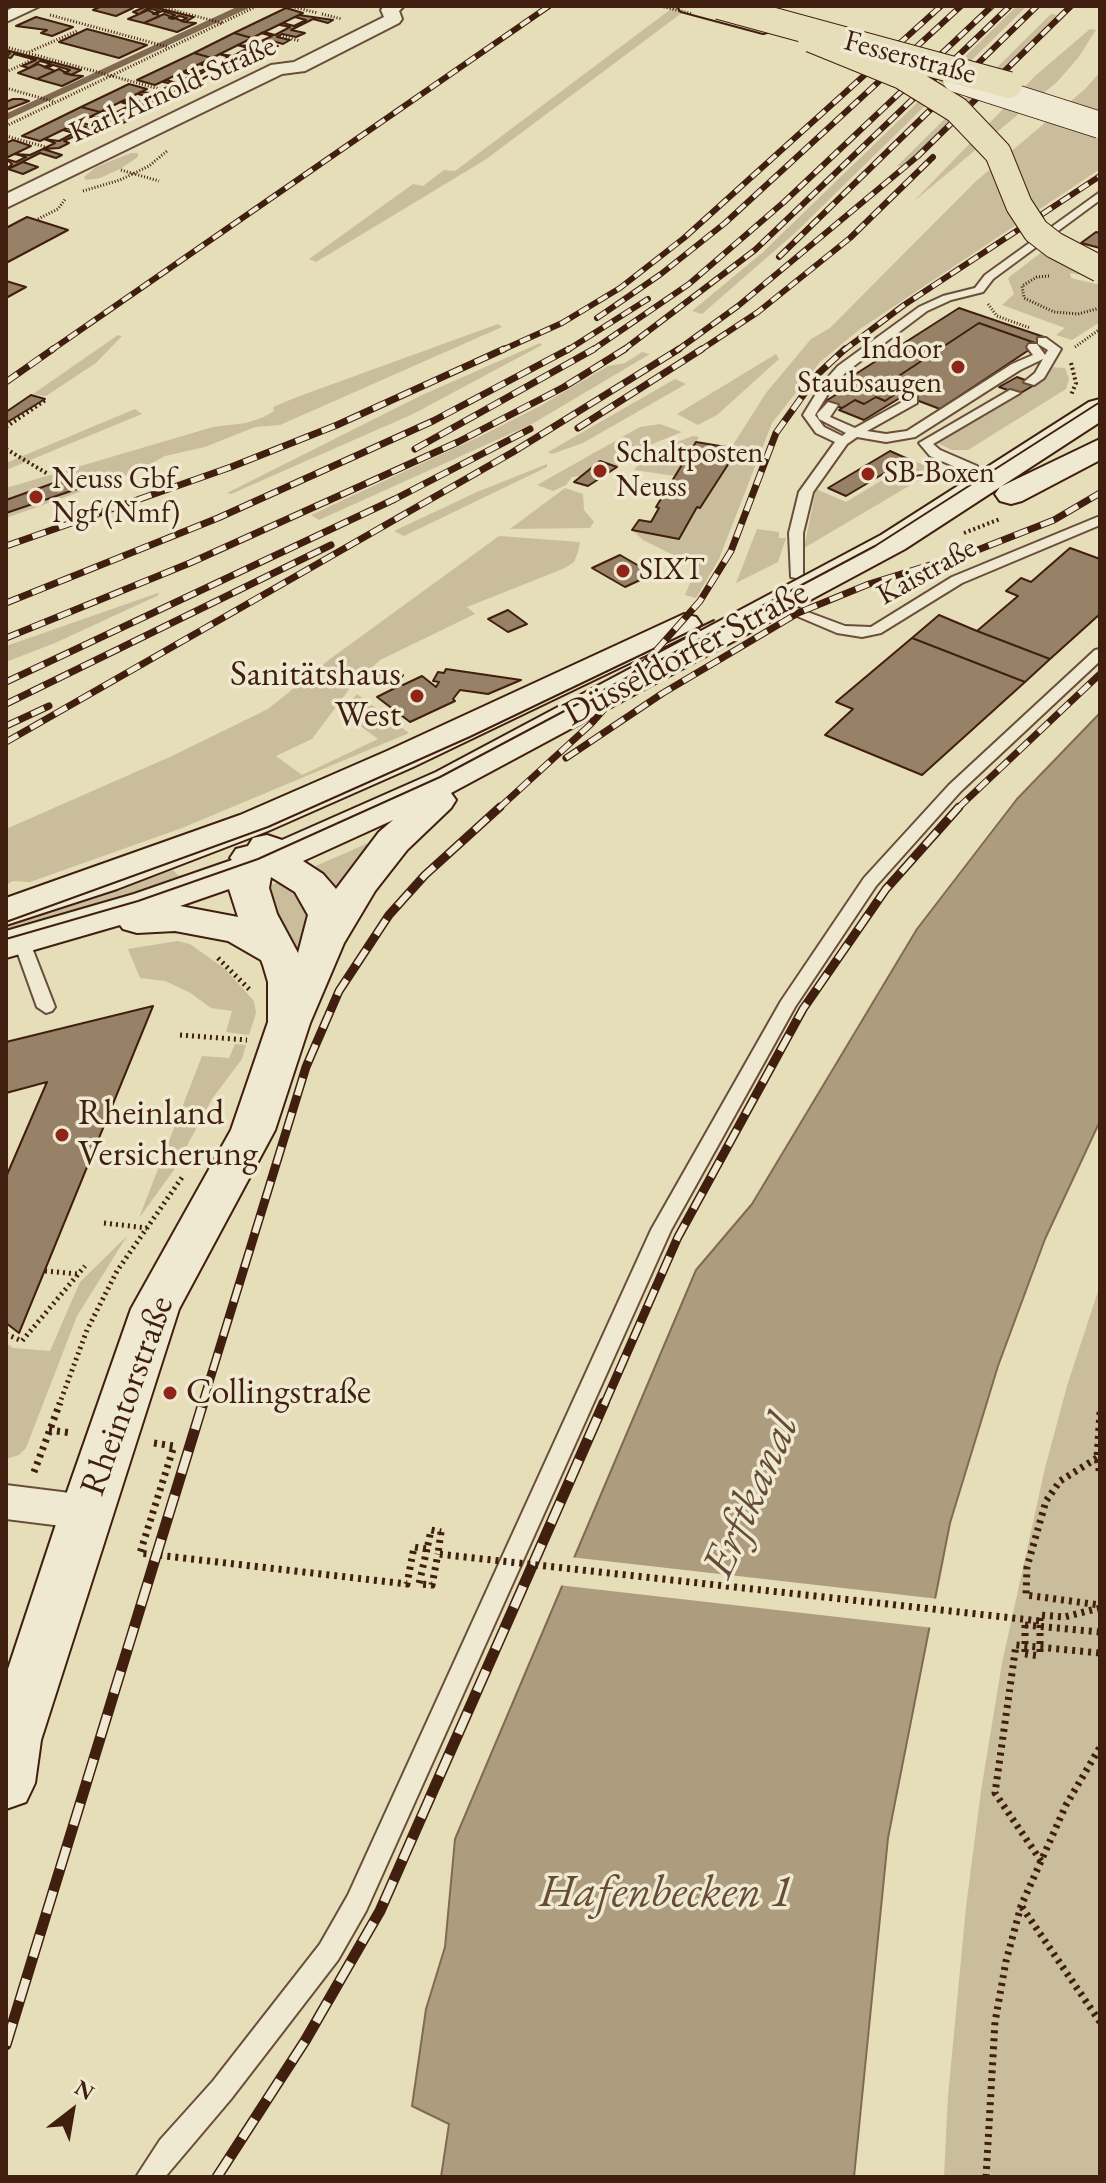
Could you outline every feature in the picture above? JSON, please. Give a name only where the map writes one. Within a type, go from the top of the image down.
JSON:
[{"type":"main road","name":"Fesserstraße","points":[[689,6],[1002,92],[1100,125]]},
{"type":"main road","name":"Fesserstraße","points":[[719,6],[1100,113]]},
{"type":"main road","name":"Fesserstraße","points":[[811,39],[902,76],[957,110],[998,153],[1019,205],[1036,231],[1054,245],[1100,269]]},
{"type":"main road","name":"Düsseldorfer Straße","points":[[11,932],[171,855],[400,759],[787,589],[841,571],[893,542],[1086,406],[1100,385]]},
{"type":"main road","name":"Düsseldorfer Straße","points":[[11,932],[93,920],[259,863],[345,829],[493,756],[787,589],[972,469],[1086,406]]},
{"type":"main road","points":[[841,571],[1024,488],[1100,448]]},
{"type":"main road","name":"Düsseldorfer Straße","points":[[259,863],[272,839],[543,712],[787,589]]},
{"type":"main road","name":"Rheintorstraße","points":[[269,1021],[359,885],[393,841],[435,802],[493,756]]},
{"type":"main road","name":"Rheintorstraße","points":[[171,855],[219,854],[293,871],[321,897],[328,915],[323,943]]},
{"type":"main road","points":[[259,863],[249,888],[257,914],[276,951]]},
{"type":"main road","points":[[93,920],[199,920],[242,932],[276,951]]},
{"type":"main road","name":"Rheintorstraße","points":[[6,1783],[13,1740],[155,1309],[253,1130],[269,1021],[289,982],[276,951]]},
{"type":"street","name":"Karl-Arnold-Straße","points":[[6,202],[278,69],[298,67],[390,21],[393,19],[390,10],[395,6]]},
{"type":"street","points":[[6,17],[28,7]]},
{"type":"street","points":[[14,1503],[86,1512]]},
{"type":"lane","points":[[1037,340],[1040,353],[1034,360],[1016,367],[911,434],[886,438],[848,437],[820,430],[809,415],[811,407],[832,379],[865,351],[923,309],[947,298],[979,290],[989,277],[1100,195]]},
{"type":"lane","points":[[1030,382],[1040,375],[1055,349],[1037,340]]},
{"type":"lane","points":[[935,453],[925,443],[1014,393]]},
{"type":"lane","points":[[787,589],[806,492],[848,437],[913,400]]},
{"type":"lane","points":[[832,405],[823,414],[825,419],[848,437]]},
{"type":"lane","points":[[886,438],[921,452],[935,453],[972,469]]},
{"type":"lane","name":"Kaistraße","points":[[787,589],[842,630],[862,633],[876,630],[957,580],[1100,520]]},
{"type":"lane","points":[[149,2177],[169,2149],[222,2090],[329,1952],[357,1903],[661,1230],[787,1005],[870,882],[955,788],[1100,653]]},
{"type":"lane","points":[[11,932],[46,1007]]},
{"type":"path","points":[[157,6],[220,22]]},
{"type":"path","points":[[173,10],[182,6]]},
{"type":"path","points":[[6,126],[257,6]]},
{"type":"path","points":[[289,6],[318,13]]},
{"type":"path","points":[[28,7],[167,47]]},
{"type":"path","points":[[28,53],[89,25]]},
{"type":"path","points":[[6,47],[37,58],[163,90]]},
{"type":"path","points":[[6,72],[37,58]]},
{"type":"path","points":[[6,88],[55,102]]},
{"type":"path","points":[[6,136],[46,147]]},
{"type":"path","points":[[120,169],[159,181]]},
{"type":"path","points":[[1050,275],[1037,277],[1022,286],[1024,298],[1054,312],[1078,314],[1100,308]]},
{"type":"path","points":[[979,290],[997,316],[1037,340]]},
{"type":"path","points":[[1086,406],[1070,390],[1076,383],[1071,353],[1077,344],[1100,329]]},
{"type":"path","points":[[1064,340],[1077,344]]},
{"type":"path","points":[[6,427],[47,399]]},
{"type":"path","points":[[6,449],[48,474]]},
{"type":"path","points":[[180,1035],[269,1021],[229,966],[192,940],[199,920]]},
{"type":"path","points":[[14,1503],[87,1330],[117,1271],[186,1171]]},
{"type":"path","points":[[104,1223],[148,1228]]},
{"type":"path","points":[[6,1334],[22,1341],[85,1266]]},
{"type":"path","points":[[45,1271],[79,1274]]},
{"type":"path","points":[[1100,1412],[1097,1458],[1100,1475]]},
{"type":"path","points":[[174,1446],[140,1553],[407,1584],[414,1547],[427,1549]]},
{"type":"path","points":[[1097,1458],[1060,1481],[1046,1501],[1027,1567],[1026,1595],[1100,1606]]},
{"type":"path","points":[[431,1530],[441,1532],[432,1585],[419,1584],[427,1549],[431,1530]]},
{"type":"path","points":[[438,1554],[1040,1621]]},
{"type":"path","points":[[1100,1606],[1064,1617],[1040,1615],[1040,1621],[1040,1656],[1025,1654],[1025,1625],[1100,1632]]},
{"type":"path","points":[[1041,1861],[995,1793],[1016,1645],[1100,1653]]},
{"type":"path","points":[[986,2177],[995,2022],[1006,1961],[1021,1906],[1066,1805],[1100,1747]]},
{"type":"path","points":[[1021,1906],[1100,2022]]},
{"type":"shaded area","points":[[675,6],[691,6],[485,160],[316,262],[309,259],[413,184],[423,186],[444,170],[455,171]]},
{"type":"shaded area","points":[[1017,6],[1027,6],[795,233],[702,314],[692,311],[762,253]]},
{"type":"shaded area","points":[[1051,14],[1057,15],[903,167],[897,166]]},
{"type":"shaded area","points":[[1090,29],[1096,30],[1078,58],[1057,82],[913,202],[1035,76]]},
{"type":"shaded area","points":[[1100,72],[1100,169],[860,329],[820,362],[772,423],[719,559],[696,598],[685,595],[692,578],[689,563],[643,540],[632,530],[679,538],[737,450],[731,448],[766,393],[811,339],[830,328],[975,182],[1085,89]]},
{"type":"shaded area","points":[[138,153],[138,157],[120,169],[100,178],[86,180],[84,177],[96,167]]},
{"type":"shaded area","points":[[1060,238],[1087,276],[1070,273],[1071,278],[1100,285],[1100,322],[1072,340],[1056,335],[1065,328],[1002,305],[1014,294],[1008,278]]},
{"type":"shaded area","points":[[498,324],[502,327],[280,425],[255,427],[205,447],[165,456],[138,471],[6,518],[6,488],[213,427],[246,423],[264,417],[274,411],[273,407],[297,397]]},
{"type":"shaded area","points":[[118,335],[122,336],[96,363],[46,396],[33,394]]},
{"type":"shaded area","points":[[540,343],[542,345],[413,414],[231,494],[227,493],[422,395]]},
{"type":"shaded area","points":[[642,352],[650,354],[532,424],[319,520],[311,515],[483,435],[608,366],[625,363]]},
{"type":"shaded area","points":[[776,354],[779,359],[717,415],[698,425],[677,414]]},
{"type":"shaded area","points":[[1050,367],[1065,368],[1069,379],[1066,389],[968,450],[952,450],[937,443],[1040,381]]},
{"type":"shaded area","points":[[675,379],[686,384],[583,443],[552,454],[548,452]]},
{"type":"shaded area","points":[[135,409],[142,414],[6,470],[6,463]]},
{"type":"shaded area","points":[[660,424],[682,432],[630,453],[617,467],[599,461],[581,476],[572,477],[566,485],[553,491],[537,485],[640,427]]},
{"type":"shaded area","points":[[693,436],[699,437],[675,476],[634,470],[646,454]]},
{"type":"shaded area","points":[[914,461],[936,470],[804,548],[816,489],[846,502]]},
{"type":"shaded area","points":[[547,464],[547,467],[404,536],[394,531],[477,492]]},
{"type":"shaded area","points":[[565,488],[583,494],[584,510],[594,522],[590,528],[510,529]]},
{"type":"shaded area","points":[[757,529],[779,532],[779,538],[786,538],[778,562],[736,583]]},
{"type":"shaded area","points":[[499,536],[580,542],[574,562],[565,568],[467,607],[475,614],[380,660],[350,688],[312,739],[276,756],[302,775],[378,739],[345,715],[346,706],[357,694],[409,733],[182,828],[30,882],[13,881],[6,885],[6,829],[172,756],[268,709],[330,659]]},
{"type":"shaded area","points":[[158,593],[55,643],[6,662],[6,646]]},
{"type":"shaded area","points":[[375,840],[335,892],[309,869]]},
{"type":"shaded area","points":[[173,870],[184,881],[6,934],[6,925]]},
{"type":"shaded area","points":[[279,882],[300,897],[311,916],[299,958],[260,889]]},
{"type":"shaded area","points":[[177,941],[190,944],[225,969],[254,1001],[256,1013],[249,1035],[226,1032],[232,1011],[211,1008],[189,992],[165,981],[140,978],[128,949]]},
{"type":"shaded area","points":[[235,1044],[246,1045],[242,1059],[212,1099],[174,1170],[139,1218],[202,1056],[229,1058]]},
{"type":"shaded area","points":[[127,1236],[77,1316],[26,1448],[19,1455],[6,1459],[6,1343],[13,1348],[50,1351],[80,1282]]},
{"type":"shaded area","points":[[1100,1285],[1100,2177],[944,2177],[948,2096],[966,1907],[1002,1663],[1045,1468],[1067,1386]]},
{"type":"water","name":"Hafenbecken 1","points":[[1100,713],[1100,1121],[1045,1239],[998,1366],[950,1523],[888,1838],[854,2177],[441,2177],[449,2124],[412,2106],[426,2009],[445,1947],[455,1839],[696,1270],[752,1204],[917,929],[1017,799]]},
{"type":"pier","points":[[570,1557],[939,1599],[934,1628],[558,1585]]},
{"type":"building","points":[[102,6],[133,8],[116,16],[93,10]]},
{"type":"building","points":[[141,6],[194,17],[185,22],[181,21],[187,18],[169,18],[175,15],[162,11],[153,14],[159,11],[148,8],[139,14],[133,12],[145,7]]},
{"type":"building","points":[[286,8],[303,13],[252,38],[234,33]]},
{"type":"building","points":[[148,10],[160,16],[144,23],[128,19]]},
{"type":"building","points":[[164,14],[196,23],[177,32],[144,23]]},
{"type":"building","points":[[36,17],[73,27],[52,36],[41,33],[47,30],[16,26]]},
{"type":"building","points":[[295,17],[333,20],[328,23],[313,19],[291,30],[305,33],[296,37],[282,34],[277,37],[290,40],[283,44],[269,40],[264,43],[278,46],[273,49],[259,45],[233,58],[244,61],[226,69],[216,66],[179,85],[183,87],[158,92],[173,84],[163,82],[166,80],[177,83],[193,75],[182,72],[196,73],[210,67],[199,64],[213,65],[229,57],[219,54],[233,56],[248,48],[237,45],[251,46],[272,36],[261,33],[275,35],[290,27],[280,25],[283,23],[294,26],[306,20]]},
{"type":"building","points":[[87,29],[147,45],[119,58],[59,42]]},
{"type":"building","points":[[234,33],[252,38],[212,58],[194,53]]},
{"type":"building","points":[[6,50],[81,70],[71,75],[64,73],[70,70],[53,65],[47,68],[44,67],[51,64],[40,61],[29,68],[22,66],[36,60],[14,54],[11,58],[6,57],[10,53]]},
{"type":"building","points":[[194,53],[212,58],[155,85],[137,80]]},
{"type":"building","points":[[38,64],[55,71],[37,79],[18,73]]},
{"type":"building","points":[[59,69],[83,76],[62,86],[37,79]]},
{"type":"building","points":[[129,84],[147,89],[100,112],[81,107]]},
{"type":"building","points":[[138,94],[173,96],[159,103],[148,100],[140,104],[151,108],[145,111],[134,108],[120,114],[133,118],[115,127],[102,123],[64,141],[69,143],[59,148],[43,149],[55,143],[44,139],[59,141],[74,133],[63,130],[78,131],[86,127],[76,124],[79,122],[90,125],[102,119],[91,117],[105,118],[114,114],[103,111],[117,112],[131,105],[120,102],[134,104],[149,97]]},
{"type":"building","points":[[13,99],[29,101],[6,110],[6,102]]},
{"type":"building","points":[[81,107],[100,112],[40,141],[22,136]]},
{"type":"building","points":[[13,140],[31,146],[6,158],[6,143]]},
{"type":"building","points":[[43,149],[62,155],[56,158],[40,153],[6,170],[12,164],[6,159],[16,162],[26,157],[15,154],[30,155]]},
{"type":"building","points":[[23,162],[38,167],[23,174],[8,169]]},
{"type":"building","points":[[27,217],[68,230],[6,263],[6,228]]},
{"type":"building","points":[[1096,232],[1100,233],[1100,248],[1081,243]]},
{"type":"building","points":[[6,281],[26,287],[6,298]]},
{"type":"building","points":[[959,308],[1047,338],[1038,344],[979,323],[882,387],[897,393],[885,401],[876,397],[864,404],[855,400],[842,408],[824,402],[837,394],[829,391]]},
{"type":"building","name":"Indoor Staubsaugen","points":[[979,323],[1038,344],[940,409],[882,387]]},
{"type":"building","points":[[1017,377],[1036,384],[1019,394],[999,387]]},
{"type":"building","points":[[897,393],[903,396],[864,420],[839,410],[855,400],[864,404],[876,397],[885,401]]},
{"type":"building","points":[[31,395],[45,399],[6,423],[6,412]]},
{"type":"building","points":[[696,442],[738,449],[700,508],[697,507],[679,539],[632,530],[639,520],[651,522],[659,508],[656,507]]},
{"type":"building","name":"SB-Boxen","points":[[890,451],[908,459],[846,496],[828,488]]},
{"type":"building","name":"Schaltposten Neuss","points":[[600,461],[617,467],[588,486],[574,482]]},
{"type":"building","name":"Neuss Gbf Ngf (Nmf)","points":[[65,479],[77,489],[6,513],[6,500]]},
{"type":"building","points":[[1070,548],[1100,559],[1100,614],[1050,659],[977,631],[1018,596],[1006,591],[1021,578],[1031,582]]},
{"type":"building","name":"SIXT","points":[[620,555],[653,574],[625,587],[592,568]]},
{"type":"building","points":[[508,610],[527,624],[508,632],[488,619]]},
{"type":"building","points":[[939,615],[1050,659],[1025,682],[912,638]]},
{"type":"building","points":[[912,638],[1025,682],[922,775],[825,735],[853,709],[836,702]]},
{"type":"building","name":"Sanitätshaus West","points":[[446,669],[521,680],[488,694],[460,690],[453,699],[455,701],[410,722],[377,697],[397,687],[374,684],[380,672],[403,675],[399,682],[403,685],[422,676],[436,687],[439,682],[433,681],[438,672],[444,673]]},
{"type":"building","name":"Rheinland Versicherung","points":[[153,1006],[19,1333],[6,1323],[6,1177],[47,1082],[6,1093],[6,1042]]},
{"type":"waterway","points":[[6,117],[246,6]]},
{"type":"tram line","points":[[6,939],[138,901],[258,859],[440,777],[875,546],[1100,402]]},
{"type":"tram line","points":[[6,922],[268,827],[470,737],[714,620]]},
{"type":"railway","points":[[50,351],[549,6]]},
{"type":"railway","points":[[500,351],[562,323],[620,288],[684,238],[941,6]]},
{"type":"railway","points":[[597,318],[661,274],[725,223],[961,6]]},
{"type":"railway","points":[[594,349],[689,284],[784,202],[992,6]]},
{"type":"railway","points":[[623,350],[755,250],[1010,6]]},
{"type":"railway","points":[[779,257],[1037,6]]},
{"type":"railway","points":[[677,350],[738,306],[918,156],[1071,6]]},
{"type":"railway","points":[[699,351],[758,312],[850,238],[933,157]]},
{"type":"railway","points":[[843,351],[904,305],[1100,176]]},
{"type":"railway","points":[[566,351],[648,299]]},
{"type":"railway","points":[[6,382],[53,349]]},
{"type":"railway","points":[[6,546],[231,467],[337,425],[504,349]]},
{"type":"railway","points":[[6,603],[218,518],[433,421],[569,349]]},
{"type":"railway","points":[[415,449],[594,349]]},
{"type":"railway","points":[[578,428],[702,349]]},
{"type":"railway","points":[[498,809],[591,724],[700,601],[731,551],[776,433],[819,373],[845,349]]},
{"type":"railway","points":[[6,638],[190,563],[458,442],[564,387],[623,350]]},
{"type":"railway","points":[[6,742],[513,452],[677,350]]},
{"type":"railway","points":[[6,682],[395,499],[530,429]]},
{"type":"railway","points":[[566,758],[663,693],[798,613],[869,584],[975,551],[1054,520],[1100,493]]},
{"type":"railway","points":[[6,704],[331,545]]},
{"type":"railway","points":[[958,808],[1100,674]]},
{"type":"railway","points":[[6,726],[49,706]]},
{"type":"railway","points":[[202,1405],[306,1067],[339,991],[389,915],[425,875],[500,807]]},
{"type":"railway","points":[[604,1405],[678,1237],[803,1009],[886,889],[958,808]]},
{"type":"railway","points":[[6,2045],[203,1403]]},
{"type":"railway","points":[[217,2177],[305,2041],[380,1911],[604,1403]]},
{"type":"place","name":"Indoor Staubsaugen","points":[[958,367]]},
{"type":"place","name":"Schaltposten Neuss","points":[[600,471]]},
{"type":"place","name":"SB-Boxen","points":[[868,474]]},
{"type":"place","name":"Neuss Gbf Ngf (Nmf)","points":[[36,497]]},
{"type":"place","name":"SIXT","points":[[623,571]]},
{"type":"place","name":"Sanitätshaus West","points":[[417,696]]},
{"type":"place","name":"Rheinland Versicherung","points":[[62,1135]]},
{"type":"place","name":"Collingstraße","points":[[170,1393]]},
{"type":"water label","name":"Erftkanal","points":[[752,1496]]}]
